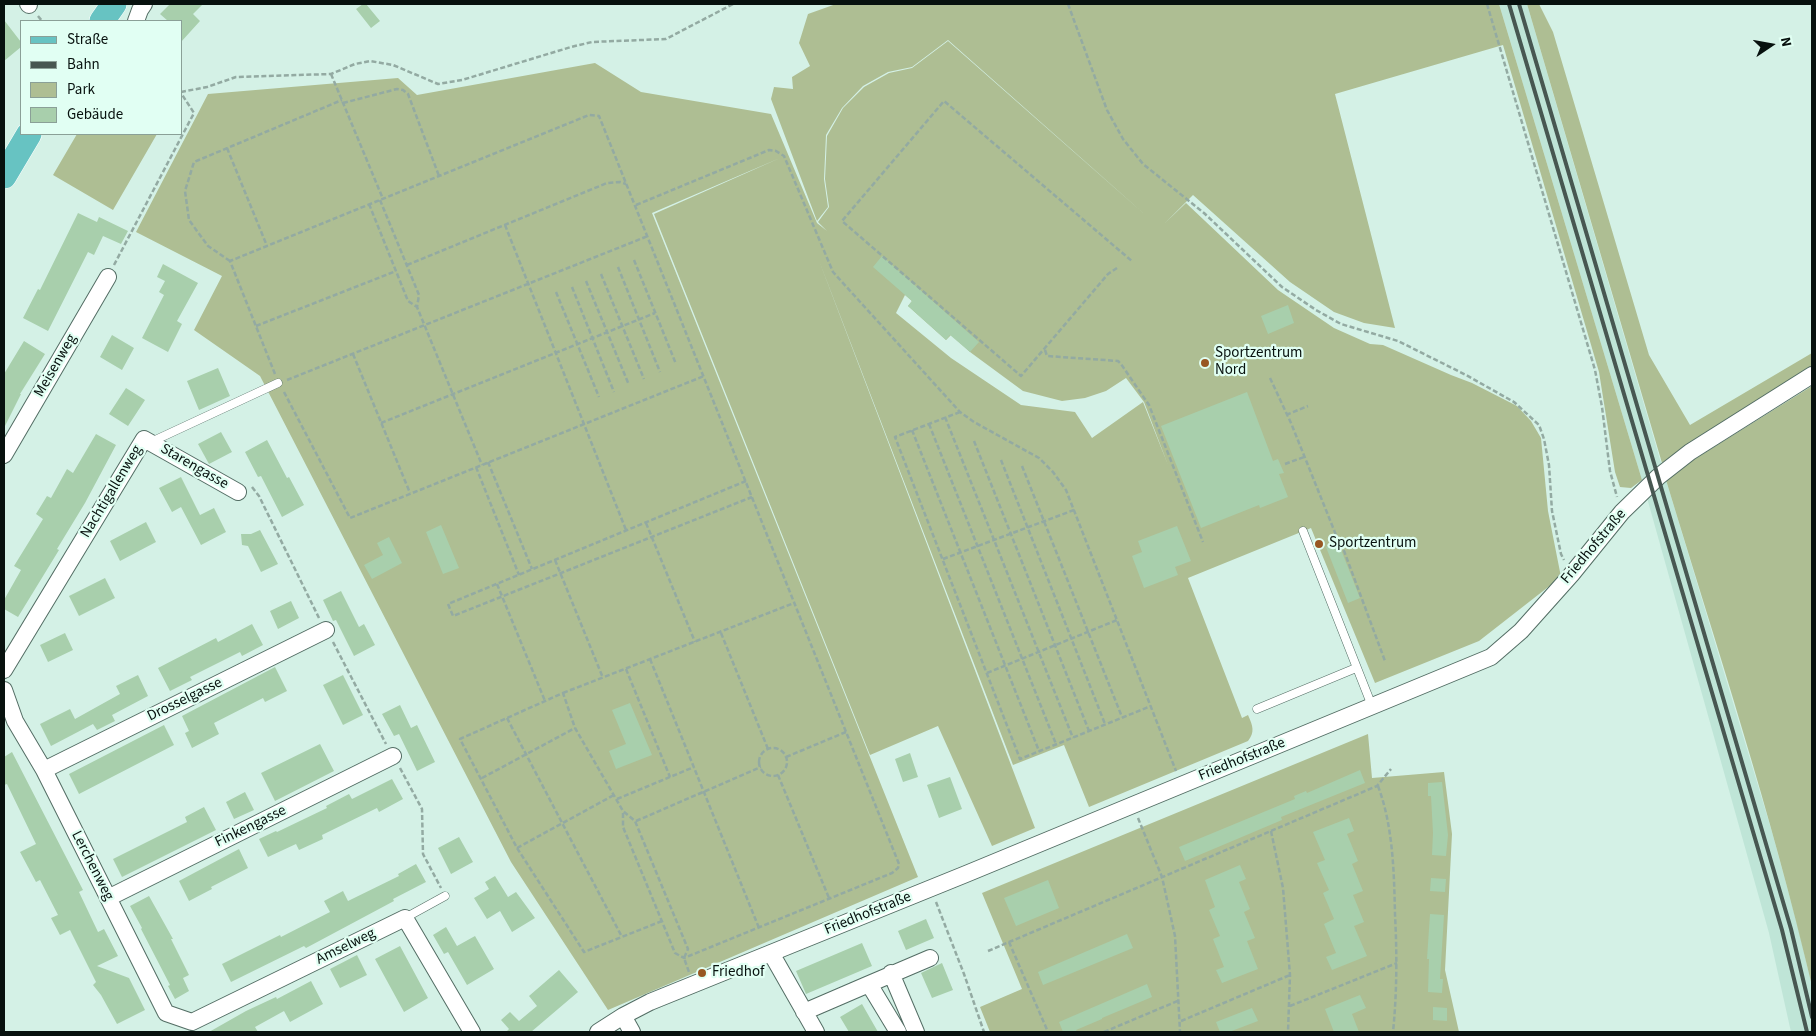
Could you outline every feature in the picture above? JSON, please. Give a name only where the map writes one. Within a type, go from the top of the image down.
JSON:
[{"type":"main road","points":[[103,20],[114,4]]},
{"type":"main road","points":[[4,176],[27,135]]},
{"type":"street","points":[[136,20],[144,4]]},
{"type":"street","name":"Meisenweg","points":[[4,455],[108,276]]},
{"type":"street","name":"Friedhofstraße","points":[[598,1032],[650,1002],[931,889],[1491,657],[1521,631],[1571,575],[1622,512],[1658,477],[1690,452],[1812,375]]},
{"type":"street","name":"Nachtigallenweg","points":[[4,670],[144,439],[150,442]]},
{"type":"street","name":"Starengasse","points":[[150,442],[238,492]]},
{"type":"street","name":"Drosselgasse","points":[[44,770],[322,623]]},
{"type":"street","points":[[4,690],[9,724]]},
{"type":"street","name":"Lerchenweg","points":[[9,724],[44,770],[166,1013]]},
{"type":"street","name":"Finkengasse","points":[[108,898],[393,756]]},
{"type":"street","points":[[405,918],[472,1032]]},
{"type":"street","name":"Amselweg","points":[[166,1013],[192,1022],[405,918]]},
{"type":"street","points":[[770,953],[816,1032]]},
{"type":"street","points":[[804,1012],[891,973],[930,958]]},
{"type":"street","points":[[891,973],[916,1032]]},
{"type":"street","points":[[869,984],[898,1032]]},
{"type":"street","points":[[623,1016],[632,1032]]},
{"type":"lane","name":"Nachtigallenweg","points":[[150,442],[278,383]]},
{"type":"lane","points":[[1303,531],[1372,706]]},
{"type":"lane","points":[[1257,709],[1356,668]]},
{"type":"lane","points":[[405,918],[445,896]]},
{"type":"path","points":[[182,93],[236,77],[331,74],[355,64],[370,61],[393,65],[438,84],[462,80],[571,46],[592,42],[666,39],[733,4]]},
{"type":"path","points":[[1068,4],[1107,110],[1123,139],[1143,164],[1204,213],[1282,287],[1316,310],[1341,324],[1398,341],[1466,375],[1514,402],[1539,425],[1549,465],[1552,511],[1561,554],[1571,575]]},
{"type":"path","points":[[1487,4],[1595,370],[1610,471],[1622,512]]},
{"type":"path","points":[[331,74],[419,295],[417,307],[482,465]]},
{"type":"path","points":[[440,176],[408,94],[403,90],[397,89],[342,102],[194,162],[185,191],[189,220],[208,246],[230,261],[278,383],[350,518],[704,376]]},
{"type":"path","points":[[108,276],[194,113],[182,95]]},
{"type":"path","points":[[1117,268],[1108,274],[1021,376],[842,221],[944,101],[1133,262]]},
{"type":"path","points":[[230,261],[589,115],[595,114],[602,119],[899,864],[898,868],[892,873],[684,958]]},
{"type":"path","points":[[227,148],[267,246]]},
{"type":"path","points":[[636,206],[769,150],[776,151],[784,156],[833,272],[960,412],[974,422],[1039,458],[1054,472],[1066,490],[1182,785]]},
{"type":"path","points":[[407,265],[607,183],[620,182],[627,184]]},
{"type":"path","points":[[369,204],[408,301],[417,307]]},
{"type":"path","points":[[505,225],[626,530]]},
{"type":"path","points":[[278,383],[648,236]]},
{"type":"path","points":[[634,260],[676,364]]},
{"type":"path","points":[[618,267],[660,372]]},
{"type":"path","points":[[256,326],[396,271]]},
{"type":"path","points":[[602,274],[644,379]]},
{"type":"path","points":[[586,281],[629,385]]},
{"type":"path","points":[[572,287],[614,392]]},
{"type":"path","points":[[556,292],[599,396]]},
{"type":"path","points":[[381,423],[655,313]]},
{"type":"path","points":[[1044,349],[1047,356],[1118,361],[1121,364],[1149,405],[1203,542]]},
{"type":"path","points":[[353,354],[410,494]]},
{"type":"path","points":[[1270,378],[1340,540],[1386,661]]},
{"type":"path","points":[[1286,414],[1308,406]]},
{"type":"path","points":[[960,412],[895,437],[1020,759],[1151,706]]},
{"type":"path","points":[[945,418],[1073,738]]},
{"type":"path","points":[[929,424],[1056,744]]},
{"type":"path","points":[[912,430],[1039,751]]},
{"type":"path","points":[[974,442],[1089,731]]},
{"type":"path","points":[[1285,464],[1304,456]]},
{"type":"path","points":[[1001,460],[1105,724]]},
{"type":"path","points":[[488,462],[532,569]]},
{"type":"path","points":[[1022,466],[1122,717]]},
{"type":"path","points":[[476,467],[519,574]]},
{"type":"path","points":[[746,481],[448,604],[452,616],[752,497]]},
{"type":"path","points":[[259,496],[322,623]]},
{"type":"path","points":[[943,560],[1074,510]]},
{"type":"path","points":[[646,522],[695,642]]},
{"type":"path","points":[[555,560],[603,678]]},
{"type":"path","points":[[497,584],[545,701]]},
{"type":"path","points":[[662,921],[584,952],[517,848],[460,739],[563,693],[795,603]]},
{"type":"path","points":[[987,674],[1117,620]]},
{"type":"path","points":[[720,632],[768,749]]},
{"type":"path","points":[[342,658],[372,718]]},
{"type":"path","points":[[650,660],[759,928]]},
{"type":"path","points":[[626,669],[670,777]]},
{"type":"path","points":[[563,693],[575,728],[623,811],[635,821],[688,949],[684,958]]},
{"type":"path","points":[[507,718],[622,937]]},
{"type":"path","points":[[481,778],[575,728]]},
{"type":"path","points":[[786,757],[846,732]]},
{"type":"path","points":[[768,749],[779,749],[786,757],[786,768],[778,775],[768,775],[760,767],[761,757],[768,749]]},
{"type":"path","points":[[517,848],[615,797],[694,767]]},
{"type":"path","points":[[635,821],[760,767]]},
{"type":"path","points":[[988,951],[1378,786],[1391,769]]},
{"type":"path","points":[[778,775],[830,898]]},
{"type":"path","points":[[406,780],[422,810],[424,854],[437,881]]},
{"type":"path","points":[[1378,786],[1384,802],[1394,868],[1397,963],[1393,1032]]},
{"type":"path","points":[[1132,805],[1162,877],[1175,936],[1180,1000],[1180,1032]]},
{"type":"path","points":[[623,811],[623,826],[675,953],[684,958],[694,985]]},
{"type":"path","points":[[1271,831],[1283,888],[1290,976],[1288,1032]]},
{"type":"path","points":[[931,889],[984,1032]]},
{"type":"path","points":[[1010,942],[1048,1032]]},
{"type":"path","points":[[1290,1006],[1397,963]]},
{"type":"path","points":[[1181,1021],[1290,976]]},
{"type":"path","points":[[1104,1032],[1180,1000]]},
{"type":"shaded area","points":[[1499,4],[1527,4],[1666,480],[1772,832],[1812,986],[1812,1032],[1791,1032],[1769,933],[1642,480]]},
{"type":"green space","points":[[836,4],[1499,4],[1642,480],[1631,488],[1620,487],[1615,472],[1599,372],[1503,45],[1335,94],[1395,328],[1364,323],[1334,312],[1290,282],[1193,195],[1165,223],[1186,203],[1278,290],[1334,328],[1370,344],[1383,345],[1472,383],[1517,406],[1531,421],[1541,438],[1548,511],[1561,577],[1479,641],[1375,683],[1311,528],[1188,578],[1242,718],[1248,715],[1250,719],[1252,735],[1248,741],[1089,807],[1064,745],[1013,765],[818,258],[1035,828],[992,846],[938,726],[870,755],[654,214],[780,158],[652,213],[918,877],[608,1010],[511,862],[260,376],[194,330],[222,276],[136,232],[208,94],[398,78],[417,95],[595,63],[641,92],[771,114],[817,223],[827,231],[818,222],[829,207],[825,179],[827,136],[843,108],[864,87],[889,73],[912,68],[948,41],[1150,219],[948,40],[912,67],[888,72],[863,86],[842,108],[826,135],[824,179],[828,207],[817,221],[771,99],[774,87],[793,89],[792,77],[810,66],[799,43],[808,14]],"holes":[[[905,295],[912,301],[908,306],[946,340],[951,335],[970,352],[1023,391],[1062,401],[1085,398],[1106,391],[1126,378],[1144,402],[1168,465],[1143,402],[1092,438],[1075,412],[1021,405],[951,358],[896,313]]]},
{"type":"green space","points":[[1527,4],[1539,4],[1553,32],[1649,355],[1690,425],[1812,353],[1812,366],[1692,441],[1662,463]]},
{"type":"green space","points":[[76,135],[156,135],[113,210],[53,175]]},
{"type":"green space","points":[[1812,386],[1812,986],[1762,795],[1666,480],[1682,467]]},
{"type":"green space","points":[[1368,734],[1372,778],[1444,772],[1452,834],[1445,970],[1459,1032],[990,1032],[980,1007],[1022,989],[982,893]]},
{"type":"building","points":[[170,4],[203,4],[193,14],[200,21],[182,41],[182,20],[167,20],[160,14]]},
{"type":"building","points":[[366,4],[380,21],[371,28],[356,9]]},
{"type":"building","points":[[4,20],[20,41],[20,48],[4,61]]},
{"type":"building","points":[[78,213],[97,222],[99,217],[128,231],[121,244],[103,236],[94,255],[88,252],[48,331],[23,318],[38,289],[40,290]]},
{"type":"building","points":[[882,256],[979,342],[970,352],[950,335],[946,340],[908,306],[912,301],[873,267]]},
{"type":"building","points":[[163,264],[198,283],[177,321],[182,324],[168,352],[142,338],[164,295],[159,292],[165,281],[157,277]]},
{"type":"building","points":[[1288,305],[1294,323],[1268,334],[1261,316]]},
{"type":"building","points":[[112,335],[134,348],[122,370],[100,357]]},
{"type":"building","points":[[24,341],[45,354],[20,394],[4,428],[4,374]]},
{"type":"building","points":[[218,368],[230,396],[199,410],[187,381]]},
{"type":"building","points":[[126,388],[145,400],[128,426],[109,414]]},
{"type":"building","points":[[1247,392],[1273,461],[1278,459],[1284,473],[1279,474],[1288,497],[1260,508],[1259,505],[1201,528],[1161,426]]},
{"type":"building","points":[[221,432],[232,452],[209,464],[198,444]]},
{"type":"building","points":[[96,434],[116,445],[85,503],[57,549],[59,550],[18,617],[4,609],[4,600],[21,570],[14,566],[43,519],[36,514],[47,496],[51,498],[67,469],[73,473]]},
{"type":"building","points":[[267,440],[304,505],[282,517],[261,476],[258,477],[245,452]]},
{"type":"building","points":[[181,477],[200,515],[214,508],[226,532],[201,545],[181,507],[172,512],[159,488]]},
{"type":"building","points":[[146,522],[156,542],[120,561],[110,541]]},
{"type":"building","points":[[441,525],[459,568],[443,574],[426,532]]},
{"type":"building","points":[[1177,526],[1191,561],[1175,567],[1178,575],[1144,588],[1132,556],[1142,552],[1138,541]]},
{"type":"building","points":[[260,530],[278,564],[261,572],[248,546],[242,545],[241,534],[251,534]]},
{"type":"building","points":[[389,537],[402,563],[372,579],[364,565],[383,555],[377,543]]},
{"type":"building","points":[[1338,542],[1360,598],[1348,603],[1326,547]]},
{"type":"building","points":[[105,578],[115,598],[79,616],[69,596]]},
{"type":"building","points":[[341,591],[359,627],[364,624],[375,645],[354,656],[336,620],[333,621],[323,600]]},
{"type":"building","points":[[291,601],[299,618],[278,629],[270,611]]},
{"type":"building","points":[[252,624],[263,645],[242,656],[240,652],[190,677],[192,680],[170,691],[158,668],[216,638],[218,642]]},
{"type":"building","points":[[65,633],[73,650],[48,662],[40,645]]},
{"type":"building","points":[[275,667],[287,691],[265,702],[263,698],[214,723],[219,734],[192,748],[185,733],[189,731],[182,716]]},
{"type":"building","points":[[138,675],[148,696],[112,715],[115,721],[97,730],[93,724],[51,746],[40,724],[70,709],[75,719],[120,694],[116,686]]},
{"type":"building","points":[[343,675],[363,715],[343,725],[323,685]]},
{"type":"building","points":[[630,703],[652,755],[616,769],[609,751],[626,744],[612,710]]},
{"type":"building","points":[[400,705],[411,728],[417,725],[435,762],[417,771],[399,734],[394,736],[382,714]]},
{"type":"building","points":[[164,725],[174,745],[79,794],[69,774]]},
{"type":"building","points":[[320,744],[334,771],[275,801],[261,773]]},
{"type":"building","points":[[12,752],[83,890],[79,892],[98,932],[104,929],[118,956],[97,966],[129,978],[145,1010],[117,1024],[101,995],[93,985],[96,982],[70,930],[60,935],[51,918],[58,915],[40,880],[36,882],[20,852],[36,844],[7,784],[4,785],[4,757]]},
{"type":"building","points":[[910,753],[918,777],[903,782],[895,759]]},
{"type":"building","points":[[1360,770],[1365,783],[1281,817],[1282,820],[1185,861],[1179,847],[1295,799],[1294,796],[1306,791],[1307,793]]},
{"type":"building","points":[[950,777],[962,809],[939,818],[927,785]]},
{"type":"building","points":[[392,779],[403,799],[379,812],[377,808],[322,835],[323,839],[299,850],[296,844],[268,857],[259,839],[327,808],[326,806],[349,794],[352,799]]},
{"type":"building","points":[[1442,782],[1448,835],[1446,856],[1432,855],[1431,796],[1428,796],[1428,783]]},
{"type":"building","points":[[245,792],[254,810],[234,819],[226,802]]},
{"type":"building","points":[[204,807],[216,830],[122,877],[113,859],[187,822],[185,817]]},
{"type":"building","points":[[1349,818],[1354,831],[1347,834],[1358,861],[1352,864],[1363,891],[1353,895],[1364,922],[1354,926],[1367,956],[1332,970],[1326,957],[1336,953],[1324,924],[1334,919],[1323,893],[1329,890],[1317,863],[1325,860],[1313,832]]},
{"type":"building","points":[[459,837],[473,862],[451,874],[438,848]]},
{"type":"building","points":[[239,849],[248,868],[189,901],[179,881]]},
{"type":"building","points":[[416,864],[426,882],[306,948],[304,946],[231,982],[222,964],[330,912],[324,901],[343,891],[348,901],[399,876],[398,874]]},
{"type":"building","points":[[1240,865],[1246,879],[1239,882],[1250,909],[1244,912],[1255,938],[1247,941],[1258,969],[1222,983],[1216,970],[1224,967],[1213,939],[1220,936],[1209,910],[1215,907],[1205,880]]},
{"type":"building","points":[[495,876],[508,897],[516,892],[535,918],[512,932],[500,911],[487,919],[474,898],[489,889],[485,882]]},
{"type":"building","points":[[1431,878],[1446,879],[1445,892],[1430,891]]},
{"type":"building","points":[[1048,880],[1059,908],[1016,926],[1004,898]]},
{"type":"building","points":[[149,896],[173,939],[171,939],[189,975],[183,978],[189,991],[175,999],[168,986],[170,985],[130,906]]},
{"type":"building","points":[[1430,914],[1444,915],[1440,979],[1443,979],[1442,993],[1428,992],[1429,959],[1427,959]]},
{"type":"building","points":[[926,919],[934,938],[906,950],[898,931]]},
{"type":"building","points":[[446,927],[457,946],[475,936],[494,969],[467,985],[448,952],[444,954],[433,935]]},
{"type":"building","points":[[1127,934],[1133,948],[1043,985],[1038,972]]},
{"type":"building","points":[[862,943],[872,966],[806,994],[796,971]]},
{"type":"building","points":[[400,946],[428,998],[404,1012],[375,959]]},
{"type":"building","points":[[357,955],[367,975],[340,988],[330,969]]},
{"type":"building","points":[[942,963],[953,990],[932,998],[921,973]]},
{"type":"building","points":[[559,970],[578,992],[531,1032],[506,1032],[509,1029],[501,1020],[510,1012],[519,1021],[537,1006],[529,996]]},
{"type":"building","points":[[311,981],[323,1004],[290,1022],[284,1011],[255,1027],[258,1032],[209,1032],[246,1011],[276,997],[277,999]]},
{"type":"building","points":[[1147,984],[1152,997],[1076,1030],[1077,1032],[1063,1032],[1059,1022]]},
{"type":"building","points":[[1360,995],[1366,1008],[1352,1014],[1359,1032],[1334,1032],[1325,1009]]},
{"type":"building","points":[[862,1004],[878,1032],[849,1032],[840,1017]]},
{"type":"building","points":[[1433,1007],[1447,1008],[1447,1021],[1433,1020]]},
{"type":"building","points":[[1252,1008],[1258,1021],[1229,1032],[1220,1032],[1216,1022]]},
{"type":"railway","points":[[1509,4],[1782,930],[1807,1032]]},
{"type":"railway","points":[[1519,4],[1791,929],[1812,1017]]},
{"type":"place","name":"Sportzentrum Nord","points":[[1205,363]]},
{"type":"place","name":"Sportzentrum","points":[[1319,544]]},
{"type":"place","name":"Friedhof","points":[[702,973]]}]
